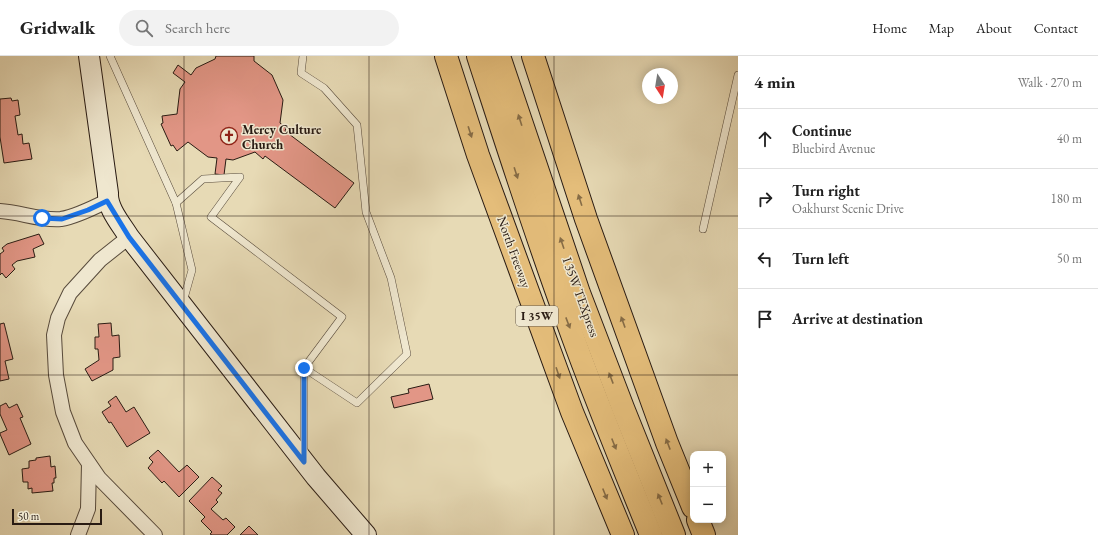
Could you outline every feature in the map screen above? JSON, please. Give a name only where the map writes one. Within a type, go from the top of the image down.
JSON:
[{"type":"highway","points":[[433,56],[451,85]]},
{"type":"highway","name":"North Freeway","points":[[446,56],[451,85],[572,412],[623,535]]},
{"type":"highway","points":[[537,60],[586,219],[665,436],[690,499]]},
{"type":"highway","name":"I 35W TEXpress","points":[[490,62],[526,205],[564,313],[608,429],[652,535]]},
{"type":"highway","name":"I 35W TEXpress","points":[[490,62],[623,408],[674,535]]},
{"type":"highway","points":[[699,523],[704,535]]},
{"type":"street","points":[[89,56],[108,193],[107,201],[129,237],[304,462],[366,535]]},
{"type":"street","points":[[0,211],[42,218],[62,219],[88,210],[107,201]]},
{"type":"street","points":[[129,237],[100,260],[70,293],[58,318],[54,335],[56,375],[63,412],[75,443],[99,478],[155,535]]},
{"type":"street","points":[[78,535],[88,509],[89,464]]},
{"type":"lane","points":[[110,56],[176,203],[192,270],[182,305]]},
{"type":"lane","points":[[303,56],[301,73],[324,88],[357,125],[366,212],[391,278],[407,354],[357,403],[304,368]]},
{"type":"lane","points":[[703,230],[738,75]]},
{"type":"lane","points":[[176,203],[204,179],[240,177],[211,217],[342,317],[304,368],[304,462]]},
{"type":"building","name":"Mercy Culture Church","points":[[216,56],[254,56],[254,61],[272,75],[283,100],[280,123],[286,128],[285,131],[354,183],[335,208],[265,156],[263,159],[255,152],[233,160],[226,159],[224,175],[215,174],[217,158],[208,157],[188,142],[177,151],[173,145],[171,146],[161,124],[163,123],[162,116],[177,114],[180,89],[185,82],[173,73],[178,65],[191,75],[196,68],[215,59]]},
{"type":"building","points":[[11,98],[12,101],[18,100],[20,115],[15,116],[18,135],[22,134],[23,144],[29,143],[32,159],[4,163],[0,137],[0,99]]},
{"type":"building","points":[[39,234],[44,244],[33,249],[35,257],[17,261],[12,265],[15,269],[6,278],[2,273],[0,275],[0,254],[4,251],[2,248],[7,244]]},
{"type":"building","points":[[4,323],[13,359],[5,361],[9,379],[0,381],[0,324]]},
{"type":"building","points":[[111,323],[112,336],[119,335],[120,357],[113,358],[113,370],[92,381],[85,369],[99,360],[98,349],[95,349],[95,337],[99,337],[98,324]]},
{"type":"building","points":[[429,384],[433,399],[394,408],[391,397],[409,393],[408,389]]},
{"type":"building","points":[[116,396],[126,412],[134,407],[150,433],[127,447],[111,422],[109,423],[102,412],[111,406],[108,402]]},
{"type":"building","points":[[6,403],[9,408],[17,404],[23,417],[20,418],[31,444],[9,455],[0,434],[7,430],[0,414],[0,406]]},
{"type":"building","points":[[158,450],[179,472],[187,465],[199,477],[179,497],[164,481],[162,483],[148,468],[153,462],[149,458]]},
{"type":"building","points":[[50,456],[51,467],[55,466],[56,478],[54,478],[54,483],[52,483],[53,491],[32,493],[32,488],[28,489],[28,482],[23,482],[22,469],[29,468],[29,461],[36,460],[36,458]]},
{"type":"building","points":[[212,477],[222,486],[218,490],[222,493],[216,500],[218,502],[211,509],[223,520],[226,518],[235,527],[227,535],[210,534],[212,532],[201,521],[205,517],[189,501]]},
{"type":"building","points":[[249,526],[258,535],[240,535]]},
{"type":"place","name":"Mercy Culture Church","points":[[229,136]]},
{"type":"route","points":[[42,218],[62,219],[88,210],[107,201],[129,237],[304,462],[304,368]]}]
